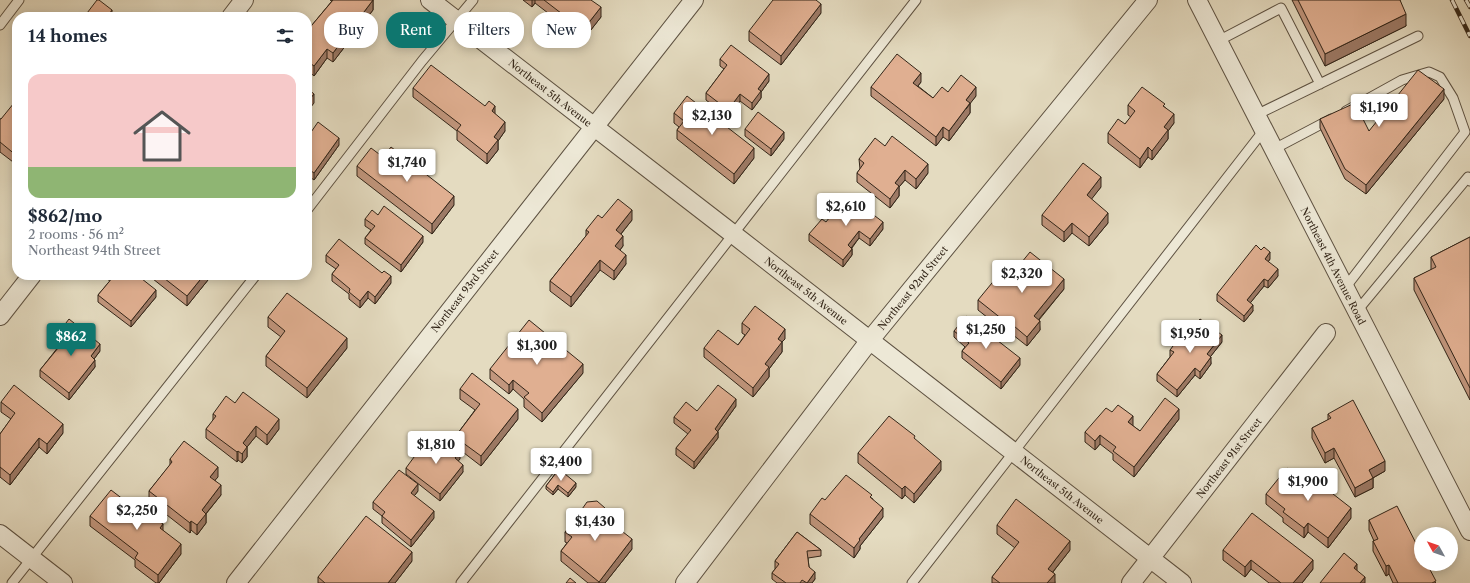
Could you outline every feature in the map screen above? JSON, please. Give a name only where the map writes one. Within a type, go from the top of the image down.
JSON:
[{"type":"street","points":[[235,12],[244,0]]},
{"type":"street","name":"Northeast 5th Avenue","points":[[430,0],[454,19]]},
{"type":"street","name":"Northeast 93rd Street","points":[[236,583],[694,0]]},
{"type":"street","name":"Northeast 92nd Street","points":[[685,583],[870,340],[1148,0]]},
{"type":"street","name":"Northeast 4th Avenue Road","points":[[1197,0],[1470,531]]},
{"type":"street","name":"Northeast 5th Avenue","points":[[492,48],[1182,583]]},
{"type":"street","points":[[0,316],[28,280]]},
{"type":"street","name":"Northeast 91st Street","points":[[1131,583],[1326,333]]},
{"type":"street","points":[[0,534],[63,583]]},
{"type":"lane","points":[[0,26],[19,0]]},
{"type":"lane","points":[[464,12],[473,0]]},
{"type":"lane","points":[[461,583],[916,0]]},
{"type":"lane","points":[[1218,41],[1281,8],[1320,84]]},
{"type":"lane","points":[[312,204],[422,61],[454,24]]},
{"type":"lane","points":[[912,583],[1014,452],[1260,123],[1320,84],[1418,36]]},
{"type":"lane","points":[[1274,149],[1402,80],[1429,72],[1440,77],[1453,98],[1465,132],[1345,288]]},
{"type":"lane","points":[[1357,311],[1468,177],[1470,181]]},
{"type":"lane","points":[[12,583],[252,280]]},
{"type":"building","points":[[97,0],[112,10],[111,12],[88,12]]},
{"type":"building","points":[[333,0],[373,0],[364,12],[324,12],[324,48],[337,48],[333,53],[327,49],[314,66],[312,65],[312,25]]},
{"type":"building","points":[[544,0],[591,0],[601,7],[591,20],[591,12],[560,12]]},
{"type":"building","points":[[773,0],[816,0],[821,4],[781,56],[749,31]]},
{"type":"building","points":[[1298,0],[1400,0],[1406,14],[1325,54]]},
{"type":"building","points":[[731,45],[769,74],[758,89],[761,91],[752,103],[740,94],[728,110],[706,93],[727,65],[720,59]]},
{"type":"building","points":[[897,54],[921,73],[913,83],[933,98],[942,87],[948,92],[961,75],[976,87],[966,100],[970,103],[949,131],[943,127],[936,137],[871,87]]},
{"type":"building","points":[[431,65],[485,106],[489,101],[495,106],[492,111],[505,122],[494,137],[498,140],[487,154],[457,130],[461,125],[413,88]]},
{"type":"building","points":[[1418,70],[1444,89],[1366,185],[1345,169],[1320,119],[1355,103],[1369,131]]},
{"type":"building","points":[[1142,87],[1165,104],[1163,106],[1174,114],[1164,127],[1168,130],[1152,151],[1148,147],[1140,159],[1108,133],[1118,119],[1125,124],[1135,111],[1128,105]]},
{"type":"building","points":[[687,96],[754,148],[734,174],[677,130],[684,121],[674,113]]},
{"type":"building","points":[[12,105],[12,152],[0,142],[1,119]]},
{"type":"building","points":[[758,112],[784,132],[771,149],[745,129]]},
{"type":"building","points":[[318,122],[339,138],[314,173],[312,172],[312,131]]},
{"type":"building","points":[[892,136],[928,164],[916,179],[905,170],[895,183],[899,186],[890,199],[857,173],[864,163],[859,159],[875,138],[885,146]]},
{"type":"building","points":[[391,147],[454,196],[432,224],[357,166],[371,148],[383,157]]},
{"type":"building","points":[[1083,163],[1101,177],[1087,195],[1108,213],[1089,237],[1072,223],[1064,232],[1042,215]]},
{"type":"building","points":[[847,195],[883,222],[870,239],[859,231],[848,245],[852,249],[843,260],[809,234],[822,219],[826,222]]},
{"type":"building","points":[[618,199],[632,210],[616,230],[623,236],[615,246],[626,255],[614,271],[600,260],[571,297],[550,281],[589,232],[586,230],[598,215],[602,218]]},
{"type":"building","points":[[384,206],[423,236],[401,265],[365,238],[375,226],[365,219],[372,210],[378,215]]},
{"type":"building","points":[[1470,237],[1470,388],[1414,278],[1436,267],[1431,257]]},
{"type":"building","points":[[339,239],[382,273],[384,271],[391,276],[375,297],[368,291],[360,301],[349,292],[350,289],[332,274],[339,265],[326,255]]},
{"type":"building","points":[[1256,245],[1261,250],[1264,247],[1270,252],[1265,259],[1278,269],[1268,281],[1264,279],[1247,300],[1253,305],[1244,316],[1217,294]]},
{"type":"building","points":[[1030,252],[1064,279],[1034,316],[1040,321],[1027,337],[1008,321],[1007,323],[978,300],[1001,272],[1009,278]]},
{"type":"building","points":[[110,280],[143,280],[156,290],[131,321],[98,295]]},
{"type":"building","points":[[166,280],[200,280],[187,296]]},
{"type":"building","points":[[287,293],[347,338],[307,388],[266,356],[285,331],[268,317]]},
{"type":"building","points":[[755,306],[785,329],[778,339],[782,342],[765,364],[769,367],[753,388],[704,348],[718,330],[738,345],[750,329],[742,323]]},
{"type":"building","points":[[966,316],[1020,358],[1001,382],[962,351],[969,343],[954,331]]},
{"type":"building","points":[[69,319],[100,344],[91,356],[95,360],[69,393],[40,370],[63,342],[56,336]]},
{"type":"building","points":[[1200,319],[1222,335],[1207,354],[1211,357],[1200,372],[1195,368],[1177,390],[1157,374],[1174,352],[1170,350],[1182,334],[1186,337]]},
{"type":"building","points":[[529,320],[583,364],[542,413],[524,397],[529,393],[513,380],[509,385],[490,369]]},
{"type":"building","points":[[472,373],[518,409],[481,456],[455,437],[480,404],[460,389]]},
{"type":"building","points":[[14,385],[63,424],[47,444],[39,438],[10,475],[0,467],[0,434],[15,413],[1,402]]},
{"type":"building","points":[[718,385],[736,399],[715,429],[718,432],[694,462],[676,448],[691,430],[674,417],[686,402],[697,411]]},
{"type":"building","points":[[243,392],[279,419],[267,435],[256,426],[243,443],[247,447],[242,454],[238,451],[237,452],[206,429],[216,416],[213,414],[226,396],[235,403]]},
{"type":"building","points":[[1165,398],[1179,409],[1134,467],[1113,451],[1116,447],[1100,435],[1095,441],[1085,432],[1106,408],[1112,412],[1118,405],[1133,416],[1128,422],[1140,431]]},
{"type":"building","points":[[1353,400],[1385,461],[1369,470],[1373,478],[1355,488],[1334,448],[1325,453],[1312,428],[1331,418],[1328,414]]},
{"type":"building","points":[[889,416],[915,436],[914,438],[941,461],[914,494],[905,486],[902,489],[858,453]]},
{"type":"building","points":[[428,438],[439,447],[444,441],[460,452],[455,458],[463,465],[440,494],[406,468]]},
{"type":"building","points":[[184,441],[218,467],[210,477],[221,485],[202,510],[206,514],[197,525],[191,521],[190,523],[149,491],[172,462],[170,459]]},
{"type":"building","points":[[1287,468],[1296,475],[1301,469],[1351,508],[1328,538],[1308,523],[1304,528],[1283,512],[1285,509],[1266,494]]},
{"type":"building","points":[[559,469],[576,483],[568,493],[558,485],[553,492],[546,486]]},
{"type":"building","points":[[399,470],[418,484],[411,493],[434,511],[411,540],[382,516],[385,512],[373,502]]},
{"type":"building","points":[[846,475],[872,495],[870,497],[883,508],[859,539],[860,540],[854,548],[810,514],[822,498],[825,500]]},
{"type":"building","points":[[111,490],[141,513],[144,510],[163,524],[160,528],[181,544],[158,575],[135,558],[138,553],[90,516]]},
{"type":"building","points":[[1016,499],[1070,541],[1048,569],[1055,574],[1047,583],[1000,583],[992,577],[1019,542],[997,525]]},
{"type":"building","points":[[597,501],[605,508],[600,514],[632,539],[599,582],[561,551],[572,537],[565,532],[576,519],[581,523],[586,517],[580,512],[587,502]]},
{"type":"building","points":[[1397,506],[1414,539],[1414,571],[1431,571],[1436,581],[1432,583],[1398,583],[1389,565],[1386,566],[1373,541],[1378,539],[1369,520]]},
{"type":"building","points":[[1252,513],[1313,560],[1293,583],[1281,583],[1251,560],[1245,567],[1223,550]]},
{"type":"building","points":[[366,516],[412,552],[388,583],[325,583],[318,577]]},
{"type":"building","points":[[797,532],[821,550],[807,551],[809,567],[815,572],[807,583],[802,580],[800,583],[786,583],[772,573],[779,564],[775,561]]},
{"type":"building","points":[[1344,553],[1357,564],[1354,568],[1365,577],[1360,583],[1320,583]]},
{"type":"building","points":[[570,578],[576,583],[566,583]]},
{"type":"railway","points":[[1452,0],[1470,36]]},
{"type":"railway","points":[[1466,0],[1470,7]]}]
